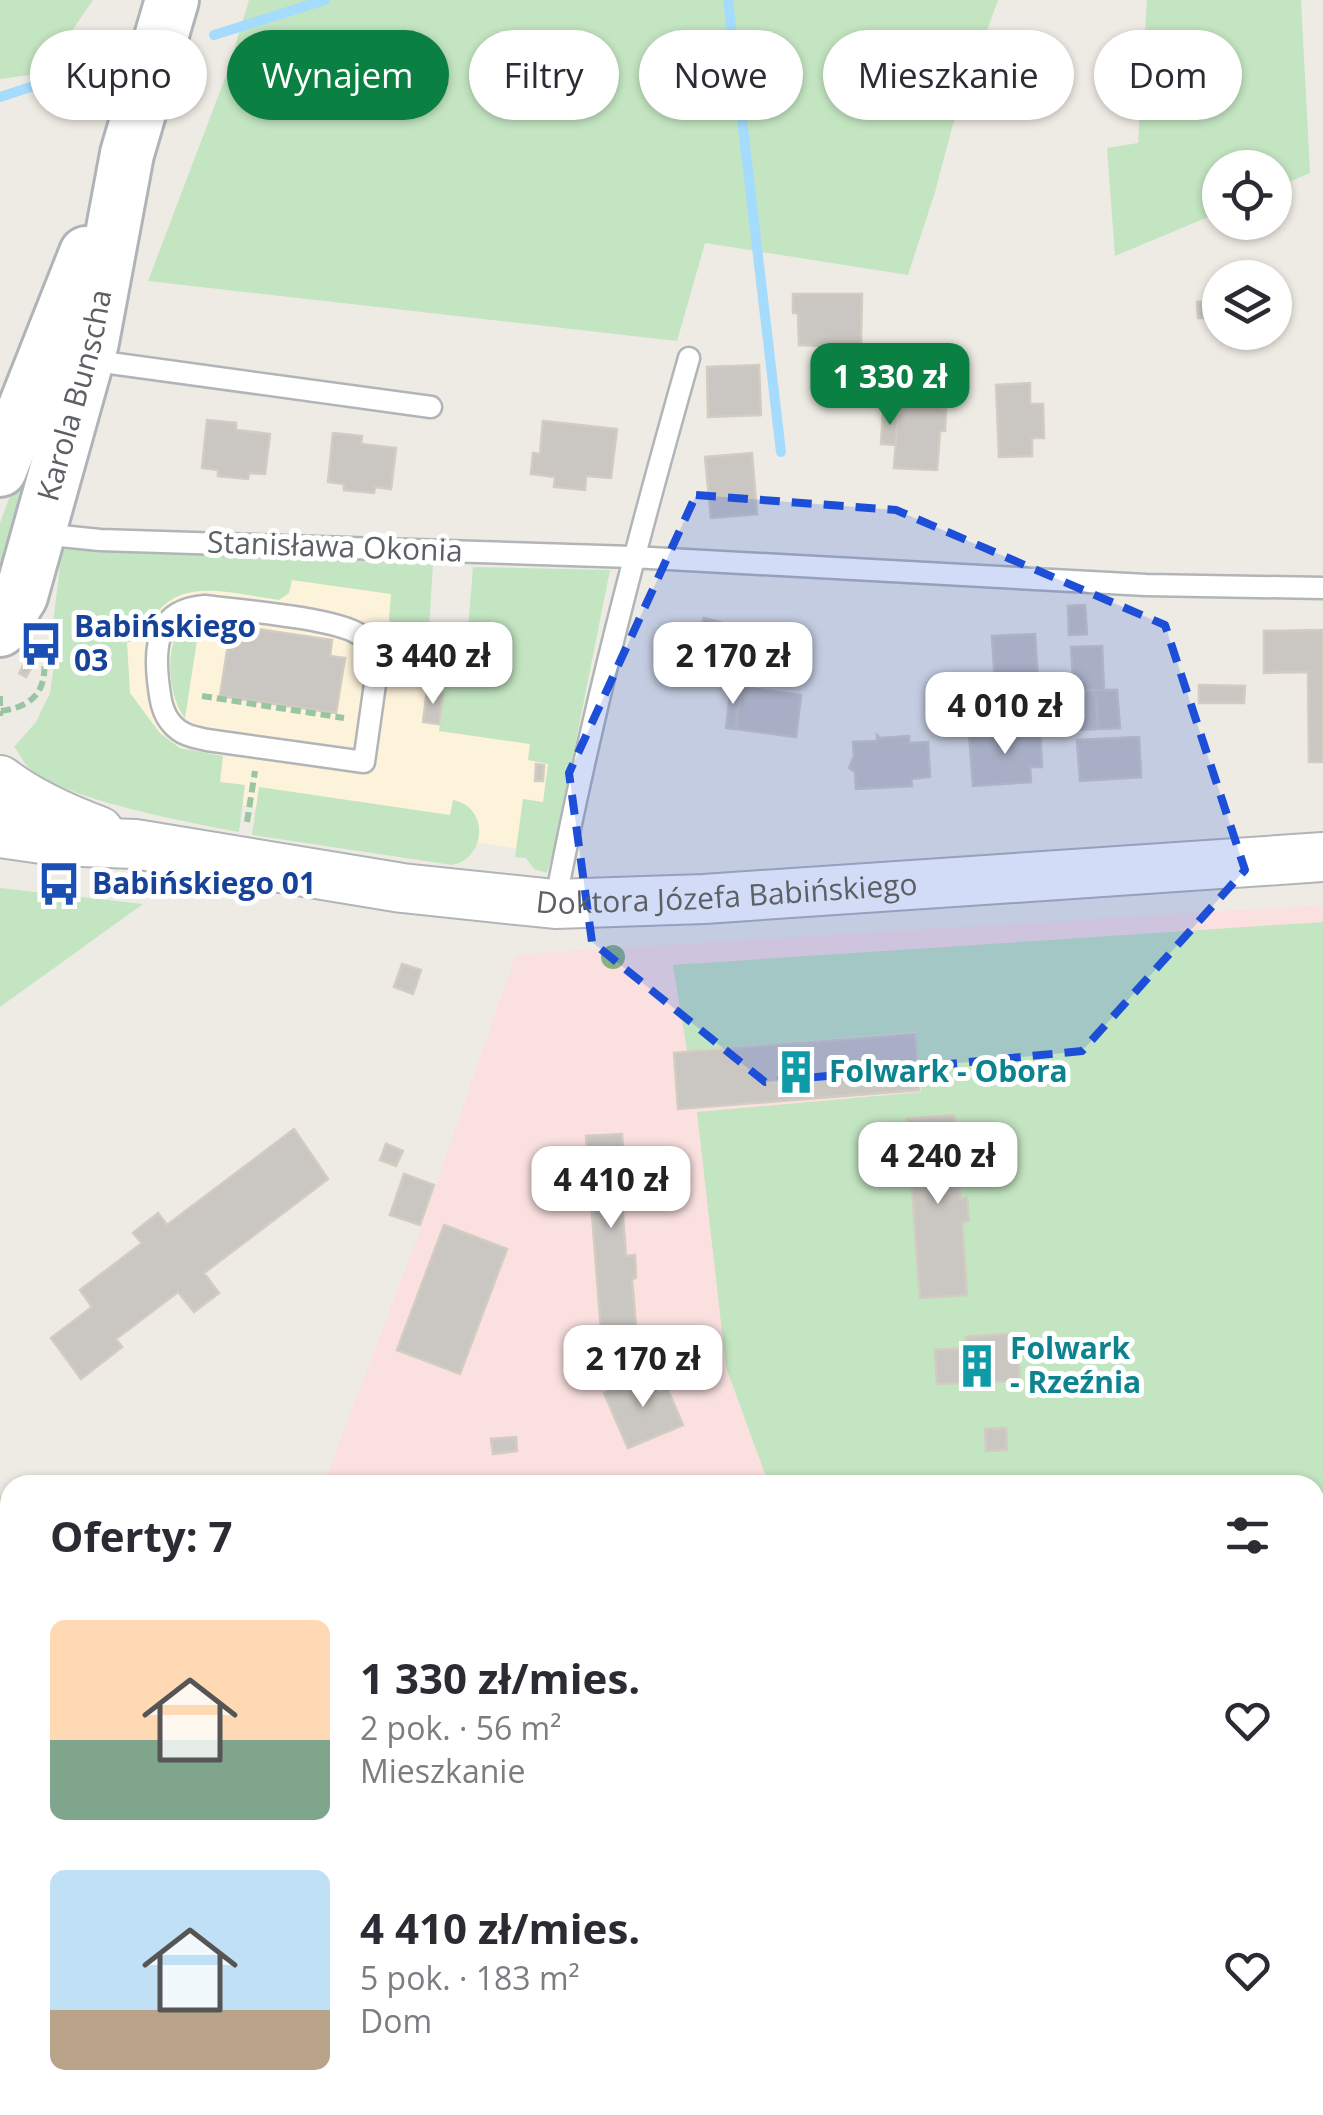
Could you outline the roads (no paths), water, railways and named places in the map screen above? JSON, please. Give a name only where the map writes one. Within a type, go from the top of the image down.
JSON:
[{"type":"main road","name":"Karola Bunscha","points":[[20,632],[21,596],[86,360],[127,154],[172,0]]},
{"type":"main road","name":"Karola Bunscha","points":[[0,470],[47,345],[127,154]]},
{"type":"street","name":"Doktora Józefa Babińskiego","points":[[0,780],[18,794],[65,818],[135,844]]},
{"type":"street","name":"Doktora Józefa Babińskiego","points":[[0,833],[56,841],[135,844],[402,888],[555,904],[704,899],[1323,856]]},
{"type":"lane","points":[[555,904],[632,556],[689,358]]},
{"type":"lane","points":[[86,360],[431,407]]},
{"type":"lane","name":"Stanisława Okonia","points":[[39,534],[632,556],[1146,585],[1323,588]]},
{"type":"lane","points":[[204,606],[349,629],[361,636],[375,657],[370,722],[364,762],[192,737],[174,726],[163,710],[156,655],[161,632],[174,616],[204,606]]},
{"type":"waterway","points":[[214,35],[325,0]]},
{"type":"waterway","points":[[728,0],[781,452]]},
{"type":"waterway","points":[[0,97],[30,87]]},
{"type":"place","name":"Babińskiego 03","points":[[41,644]]},
{"type":"place","name":"Babińskiego 01","points":[[59,884]]},
{"type":"place","name":"Folwark - Obora","points":[[796,1072]]},
{"type":"place","name":"Folwark - Rzeźnia","points":[[977,1366]]}]
